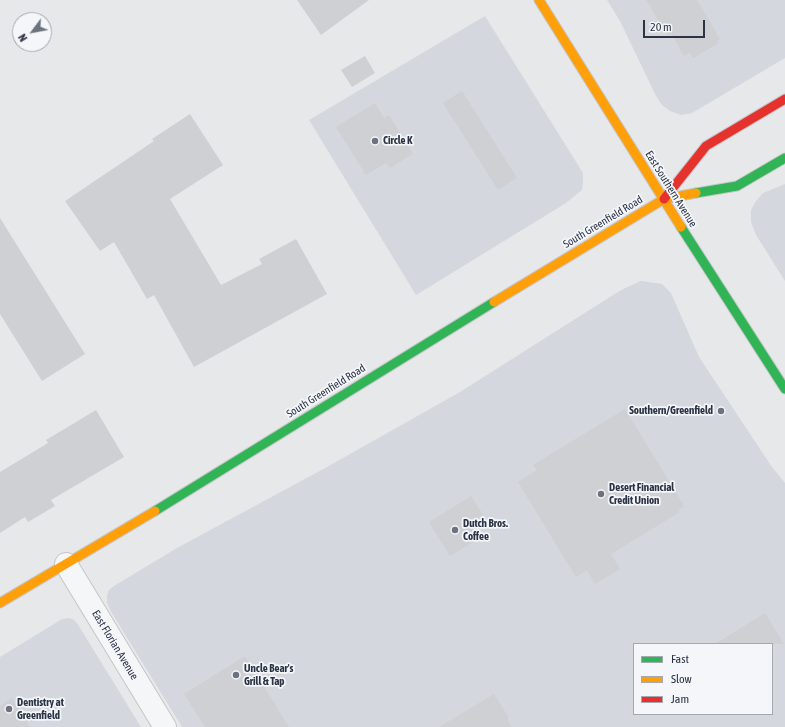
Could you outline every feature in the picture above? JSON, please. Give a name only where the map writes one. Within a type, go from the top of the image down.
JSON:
[{"type":"main road","name":"East Southern Avenue","points":[[539,0],[698,256],[785,389]]},
{"type":"main road","name":"South Greenfield Road","points":[[664,200],[706,146],[785,100]]},
{"type":"main road","name":"South Greenfield Road","points":[[0,603],[174,500],[414,350],[664,200],[737,186],[785,158]]},
{"type":"street","name":"East Florian Avenue","points":[[66,564],[165,727]]},
{"type":"shaded area","points":[[607,0],[785,0],[785,58],[692,113],[681,115],[670,111],[662,105],[656,96],[620,21]]},
{"type":"shaded area","points":[[485,16],[583,173],[582,190],[566,203],[416,295],[309,120]]},
{"type":"shaded area","points":[[785,184],[785,281],[756,235],[751,222],[751,210],[763,193]]},
{"type":"shaded area","points":[[641,281],[662,284],[671,293],[699,357],[772,467],[785,483],[785,727],[182,727],[110,610],[107,602],[109,590],[177,548],[327,467],[460,392],[621,290]]},
{"type":"shaded area","points":[[62,619],[73,619],[77,623],[141,727],[0,727],[0,657]]},
{"type":"building","points":[[297,0],[369,0],[321,35]]},
{"type":"building","points":[[646,0],[697,0],[720,39],[717,40],[719,43],[693,58],[690,53],[684,56],[672,35],[670,34],[668,36]]},
{"type":"building","points":[[365,56],[375,73],[352,87],[341,70]]},
{"type":"building","points":[[462,91],[517,178],[498,190],[443,103]]},
{"type":"building","name":"Circle K","points":[[375,103],[384,118],[389,115],[413,154],[390,168],[386,163],[366,175],[336,127]]},
{"type":"building","points":[[190,114],[223,165],[170,199],[221,285],[262,264],[259,259],[296,239],[327,294],[194,367],[154,295],[147,299],[114,242],[100,251],[65,201],[154,141],[152,139]]},
{"type":"building","points":[[0,218],[85,354],[42,381],[0,314]]},
{"type":"building","name":"Desert Financial Credit Union","points":[[625,409],[684,506],[678,510],[680,512],[611,554],[620,569],[595,584],[587,570],[576,577],[518,482],[537,470],[533,465]]},
{"type":"building","points":[[96,410],[124,457],[51,500],[55,506],[28,522],[25,517],[0,533],[0,472],[48,443],[46,440]]},
{"type":"building","name":"Dutch Bros. Coffee","points":[[471,496],[483,515],[471,522],[480,538],[450,556],[429,522]]},
{"type":"building","points":[[765,613],[784,644],[773,643],[717,643]]},
{"type":"building","name":"Uncle Bear's Grill & Tap","points":[[245,656],[289,727],[205,727],[184,694]]},
{"type":"building","points":[[494,694],[509,718],[507,719],[512,727],[439,727]]},
{"type":"building","name":"Dentistry at Greenfield","points":[[12,698],[30,727],[0,727],[0,706]]},
{"type":"traffic: fast","points":[[696,193],[737,186],[785,158]]},
{"type":"traffic: fast","points":[[681,227],[785,389]]},
{"type":"traffic: fast","points":[[155,511],[494,302]]},
{"type":"traffic: slow","points":[[539,0],[681,227]]},
{"type":"traffic: slow","points":[[494,302],[664,199],[696,193]]},
{"type":"traffic: slow","points":[[0,603],[155,511]]},
{"type":"traffic: jam","points":[[664,199],[706,146],[785,99]]},
{"type":"place","name":"Circle K","points":[[375,141]]},
{"type":"place","name":"Southern/Greenfield","points":[[721,411]]},
{"type":"place","name":"Desert Financial Credit Union","points":[[601,494]]},
{"type":"place","name":"Dutch Bros. Coffee","points":[[455,530]]},
{"type":"place","name":"Uncle Bear's Grill & Tap","points":[[236,675]]},
{"type":"place","name":"Dentistry at Greenfield","points":[[9,709]]}]
